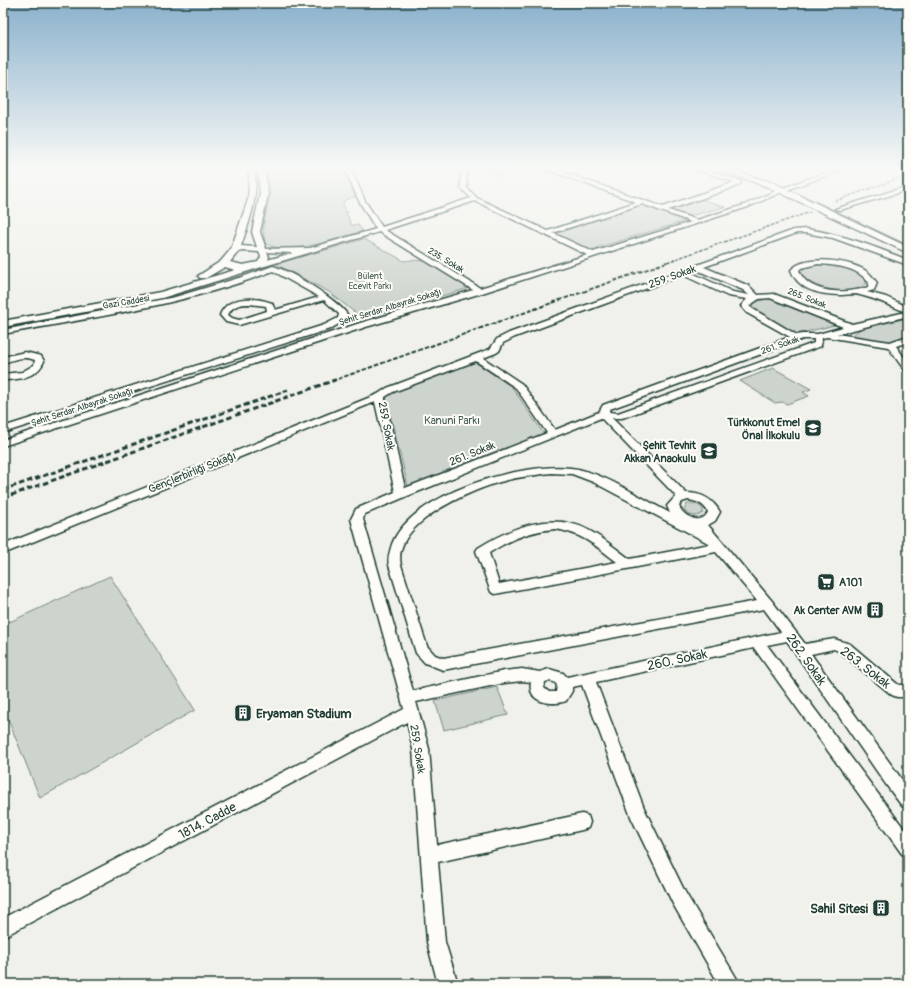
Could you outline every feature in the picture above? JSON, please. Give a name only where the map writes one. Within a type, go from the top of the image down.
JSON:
[{"type":"main road","points":[[246,215],[235,250],[251,248],[263,250]]},
{"type":"main road","points":[[260,215],[256,232],[265,257],[262,264]]},
{"type":"main road","points":[[839,215],[908,250]]},
{"type":"main road","points":[[851,215],[908,242]]},
{"type":"main road","name":"Gazi Caddesi","points":[[3,319],[173,287],[212,272],[235,250]]},
{"type":"main road","points":[[224,262],[235,267],[246,268]]},
{"type":"main road","name":"Gazi Caddesi","points":[[3,324],[162,295],[262,264]]},
{"type":"street","name":"235. Sokak","points":[[371,215],[380,230],[479,290]]},
{"type":"street","points":[[262,264],[380,230],[426,215]]},
{"type":"street","points":[[509,215],[591,254]]},
{"type":"street","points":[[548,233],[602,215]]},
{"type":"street","points":[[680,215],[695,221]]},
{"type":"street","name":"Şehit Serdar Albayrak Sokağı","points":[[3,443],[363,325],[715,215]]},
{"type":"street","name":"259. Sokak","points":[[448,984],[436,942],[421,749],[357,519],[360,512],[401,494],[380,401],[381,396],[390,390],[496,349],[500,341],[512,335],[796,231],[816,231],[908,263]]},
{"type":"street","points":[[263,250],[310,250]]},
{"type":"street","points":[[818,262],[842,265],[864,273],[873,283],[871,288],[860,292],[845,294],[819,290],[799,280],[795,275],[795,270],[799,266],[818,262]]},
{"type":"street","points":[[697,267],[751,292],[754,295],[754,298],[747,302],[745,306],[750,311],[797,338]]},
{"type":"street","points":[[3,332],[176,299],[245,279],[273,268],[324,298],[341,310],[343,314],[341,319],[327,327],[3,430]]},
{"type":"street","name":"265. Sokak","points":[[683,272],[738,296],[754,298],[771,296],[779,298],[851,327]]},
{"type":"street","points":[[708,283],[722,278]]},
{"type":"street","points":[[871,288],[883,299]]},
{"type":"street","points":[[860,292],[883,299],[908,310]]},
{"type":"street","points":[[269,314],[271,311],[269,305],[258,301],[252,301],[231,305],[227,308],[224,315],[229,320],[239,323],[324,298]]},
{"type":"street","name":"261. Sokak","points":[[603,414],[606,406],[802,336],[818,338],[851,327],[908,314]]},
{"type":"street","points":[[899,316],[908,322]]},
{"type":"street","points":[[827,334],[892,345],[908,339]]},
{"type":"street","name":"261. Sokak","points":[[401,494],[603,414],[619,416],[818,344],[818,338]]},
{"type":"street","points":[[892,345],[908,369]]},
{"type":"street","points":[[3,360],[13,356],[28,355],[38,358],[40,361],[36,368],[30,372],[14,377],[4,378]]},
{"type":"street","points":[[476,357],[519,386],[553,434]]},
{"type":"street","points":[[720,366],[735,374]]},
{"type":"street","points":[[694,375],[708,384]]},
{"type":"street","name":"Gençlerbirliği Sokağı","points":[[3,550],[381,396]]},
{"type":"street","points":[[603,414],[683,497]]},
{"type":"street","points":[[715,543],[595,479],[572,471],[556,469],[531,472],[490,481],[467,489],[442,501],[421,515],[406,528],[398,542],[394,558],[421,649],[430,659],[443,664],[767,604]]},
{"type":"street","points":[[690,496],[703,500],[712,507],[714,512],[713,516],[710,520],[700,523],[686,521],[676,514],[674,510],[674,502],[683,497],[690,496]]},
{"type":"street","name":"262. Sokak","points":[[700,523],[767,604],[801,650],[882,767],[908,801]]},
{"type":"street","points":[[627,563],[582,531],[551,525],[514,533],[482,551],[495,589],[627,563],[715,543]]},
{"type":"street","name":"260. Sokak","points":[[564,683],[790,635]]},
{"type":"street","points":[[757,642],[908,848]]},
{"type":"street","name":"263. Sokak","points":[[801,650],[834,644],[845,648],[891,687],[897,691],[908,691]]},
{"type":"street","points":[[410,705],[504,677],[522,675],[540,678],[553,675],[562,680],[564,683],[566,687],[564,694],[561,697],[552,699],[543,696],[537,690],[540,678]]},
{"type":"street","points":[[587,678],[636,811],[679,898],[730,984]]},
{"type":"street","name":"1814. Cadde","points":[[3,928],[410,705]]},
{"type":"street","points":[[429,855],[582,822]]},
{"type":"green space","points":[[266,215],[347,215],[351,225],[358,225],[363,231],[314,245],[286,248],[274,247],[265,243],[264,225]]},
{"type":"green space","points":[[608,215],[674,215],[688,220],[590,250],[553,233]]},
{"type":"green space","points":[[839,215],[845,215],[908,245],[908,247]]},
{"type":"green space","name":"Bülent Ecevit Parkı","points":[[364,239],[404,261],[425,261],[469,288],[363,319],[329,292],[276,264]]},
{"type":"green space","points":[[817,264],[836,265],[855,271],[865,279],[866,283],[860,288],[842,291],[821,287],[805,279],[801,273],[806,268]]},
{"type":"green space","points":[[776,298],[839,324],[794,334],[748,307],[750,303]]},
{"type":"green space","points":[[908,318],[908,337],[893,342],[856,338],[852,335],[862,328]]},
{"type":"green space","name":"Kanuni Parkı","points":[[473,361],[512,387],[544,434],[408,486],[386,398],[392,393]]},
{"type":"green space","points":[[773,368],[811,389],[803,392],[809,396],[787,404],[782,402],[775,403],[740,381]]},
{"type":"green space","points":[[687,504],[700,506],[703,509],[703,513],[695,516],[688,514],[684,510]]},
{"type":"green space","points":[[110,576],[195,710],[40,798],[3,707],[3,625]]},
{"type":"green space","points":[[497,687],[508,715],[444,730],[435,701]]},
{"type":"railway","points":[[667,262],[801,215]]},
{"type":"railway","points":[[332,381],[670,261]]},
{"type":"railway","points":[[3,498],[335,380]]},
{"type":"railway","points":[[3,490],[288,390]]},
{"type":"place","name":"Türkkonut Emel Önal İlkokulu","points":[[813,428]]},
{"type":"place","name":"Şehit Tevhit Akkan Anaokulu","points":[[709,451]]},
{"type":"place","name":"A101","points":[[826,582]]},
{"type":"place","name":"Ak Center AVM","points":[[875,610]]},
{"type":"place","name":"Eryaman Stadium","points":[[243,713]]},
{"type":"place","name":"Sahil Sitesi","points":[[881,908]]}]
